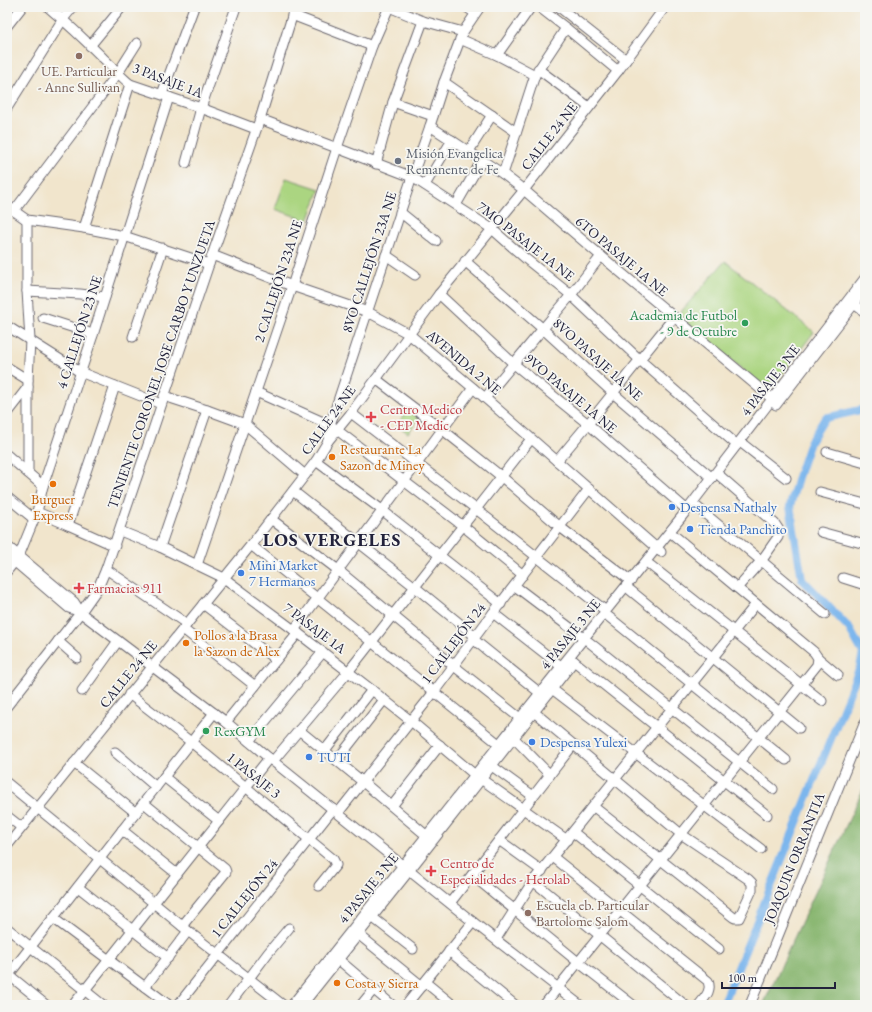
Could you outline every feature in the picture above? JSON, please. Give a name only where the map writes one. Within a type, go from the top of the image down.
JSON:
[{"type":"street","points":[[7,26],[22,7]]},
{"type":"street","name":"3 PASAJE 1A","points":[[48,7],[63,19],[122,78],[130,84],[201,108],[256,129]]},
{"type":"street","points":[[7,108],[63,19],[73,7]]},
{"type":"street","points":[[90,46],[122,7]]},
{"type":"street","name":"4 CALLEJÓN 23 NE","points":[[7,571],[17,558],[35,515],[43,486],[105,297],[194,7]]},
{"type":"street","points":[[186,163],[201,108],[236,7]]},
{"type":"street","points":[[389,7],[461,36],[496,55],[536,72],[589,107]]},
{"type":"street","name":"2 CALLEJÓN 23A NE","points":[[197,565],[372,46],[389,7]]},
{"type":"street","points":[[466,7],[478,10]]},
{"type":"street","points":[[496,55],[531,7]]},
{"type":"street","points":[[539,7],[618,71]]},
{"type":"street","points":[[559,7],[626,60]]},
{"type":"street","name":"CALLE 24 NE","points":[[7,846],[293,491],[316,461],[328,441],[334,427],[351,413],[408,334],[618,71],[665,7]]},
{"type":"street","name":"8VO CALLEJÓN 23A NE","points":[[334,427],[386,255],[444,82],[461,36],[478,10]]},
{"type":"street","points":[[293,11],[372,46]]},
{"type":"street","name":"TENIENTE CORONEL JOSE CARBO Y UNZUETA","points":[[7,706],[81,612],[98,588],[106,569],[120,531],[162,400],[260,119],[293,11]]},
{"type":"street","points":[[376,164],[393,102],[423,21]]},
{"type":"street","points":[[504,174],[536,72],[566,28]]},
{"type":"street","points":[[28,473],[28,384],[30,340],[27,291],[27,220],[10,209],[118,73],[137,43]]},
{"type":"street","points":[[444,82],[516,132]]},
{"type":"street","points":[[84,228],[130,84]]},
{"type":"street","points":[[393,102],[433,116]]},
{"type":"street","points":[[469,151],[492,115]]},
{"type":"street","name":"7MO PASAJE 1A NE","points":[[260,119],[412,177],[492,229],[526,259],[571,295],[640,360],[741,445],[786,478]]},
{"type":"street","name":"6TO PASAJE 1A NE","points":[[430,126],[504,174],[775,401]]},
{"type":"street","points":[[425,185],[452,140]]},
{"type":"street","points":[[456,205],[482,160]]},
{"type":"street","points":[[400,212],[436,241]]},
{"type":"street","name":"AVENIDA 2 NE","points":[[27,220],[84,228],[124,236],[210,260],[368,312],[408,334],[486,398],[658,550]]},
{"type":"street","points":[[133,337],[163,248]]},
{"type":"street","points":[[386,255],[415,275]]},
{"type":"street","points":[[486,398],[571,295],[601,256]]},
{"type":"street","name":"8VO PASAJE 1A NE","points":[[465,261],[543,328],[613,393],[775,524],[779,530],[778,538],[762,560]]},
{"type":"street","name":"4 PASAJE 3 NE","points":[[775,401],[865,278]]},
{"type":"street","name":"4 PASAJE 3 NE","points":[[672,534],[687,510],[716,477],[775,401],[854,304],[865,284]]},
{"type":"street","points":[[27,291],[105,297]]},
{"type":"street","name":"9VO PASAJE 1A NE","points":[[439,294],[514,364],[588,424],[687,510]]},
{"type":"street","points":[[854,304],[865,312]]},
{"type":"street","points":[[556,461],[588,424],[674,317]]},
{"type":"street","points":[[43,318],[93,335]]},
{"type":"street","points":[[7,326],[80,372],[114,386],[162,400],[207,410],[245,424],[305,475]]},
{"type":"street","points":[[7,367],[28,384]]},
{"type":"street","points":[[376,379],[502,477],[560,526],[631,580]]},
{"type":"street","points":[[7,414],[28,384]]},
{"type":"street","points":[[68,525],[114,386]]},
{"type":"street","points":[[226,722],[276,660],[338,570],[473,388]]},
{"type":"street","points":[[256,392],[334,427],[524,574]]},
{"type":"street","points":[[160,547],[207,410]]},
{"type":"street","points":[[351,413],[476,509],[608,614],[692,685],[786,760]]},
{"type":"street","points":[[73,1005],[246,787],[299,730],[348,672],[531,439]]},
{"type":"street","points":[[827,452],[865,463]]},
{"type":"street","points":[[7,455],[43,486]]},
{"type":"street","points":[[316,461],[382,510],[501,604]]},
{"type":"street","name":"4 PASAJE 3 NE","points":[[608,614],[631,580],[697,507],[716,477]]},
{"type":"street","name":"1 CALLEJÓN 24","points":[[178,1005],[309,839],[363,782],[434,692],[589,489]]},
{"type":"street","points":[[293,491],[415,587],[540,693]]},
{"type":"street","points":[[820,492],[865,504]]},
{"type":"street","points":[[7,497],[35,515],[68,525],[115,546]]},
{"type":"street","points":[[697,507],[825,614]]},
{"type":"street","points":[[271,519],[338,570],[454,666],[521,718]]},
{"type":"street","name":"7 PASAJE 1A","points":[[120,531],[160,547],[224,578],[372,690],[478,777],[567,840]]},
{"type":"street","points":[[821,532],[865,544]]},
{"type":"street","points":[[672,534],[814,652],[818,658],[838,675]]},
{"type":"street","points":[[251,544],[500,745]]},
{"type":"street","points":[[7,546],[17,558],[74,602],[81,612],[226,722],[473,922],[580,1005]]},
{"type":"street","name":"4 PASAJE 3 NE","points":[[302,1005],[372,917],[427,836],[478,777],[492,766],[521,718],[540,693],[630,590],[650,565],[658,550]]},
{"type":"street","points":[[7,555],[17,558]]},
{"type":"street","points":[[737,588],[762,560]]},
{"type":"street","points":[[650,565],[822,701]]},
{"type":"street","points":[[106,569],[185,626],[255,686]]},
{"type":"street","points":[[843,578],[865,585]]},
{"type":"street","points":[[514,586],[587,640],[773,789]]},
{"type":"street","points":[[630,590],[799,728]]},
{"type":"street","points":[[203,604],[276,660]]},
{"type":"street","points":[[496,939],[533,881],[574,832],[756,604]]},
{"type":"street","points":[[493,613],[562,667]]},
{"type":"street","name":"4 PASAJE 3 NE","points":[[292,1005],[406,868],[478,777],[500,745],[534,712],[574,661],[587,640]]},
{"type":"street","points":[[58,641],[77,658]]},
{"type":"street","points":[[82,691],[118,641]]},
{"type":"street","points":[[249,741],[322,652]]},
{"type":"street","points":[[544,1005],[802,685],[817,665],[818,658]]},
{"type":"street","points":[[574,661],[767,815]]},
{"type":"street","points":[[552,689],[762,849]]},
{"type":"street","points":[[325,750],[372,690]]},
{"type":"street","name":"1 PASAJE 3","points":[[129,694],[191,742],[333,859],[336,865],[319,886]]},
{"type":"street","points":[[337,760],[384,700]]},
{"type":"street","points":[[534,712],[681,834],[752,883],[752,890],[739,918],[735,918],[730,915],[594,806]]},
{"type":"street","points":[[46,1005],[8,976],[214,713]]},
{"type":"street","name":"JOAQUIN ORRANTIA","points":[[750,1005],[865,722]]},
{"type":"street","points":[[299,730],[427,836]]},
{"type":"street","points":[[511,735],[550,775]]},
{"type":"street","points":[[392,806],[440,745]]},
{"type":"street","points":[[450,903],[573,745]]},
{"type":"street","points":[[115,752],[156,787]]},
{"type":"street","points":[[74,763],[136,813]]},
{"type":"street","points":[[492,766],[533,796]]},
{"type":"street","points":[[164,777],[219,821]]},
{"type":"street","points":[[7,783],[217,954],[283,1005]]},
{"type":"street","points":[[144,803],[199,847],[225,869],[226,872],[186,929],[168,958],[145,987]]},
{"type":"street","points":[[7,816],[21,827]]},
{"type":"street","points":[[122,830],[177,874]]},
{"type":"street","points":[[574,832],[719,949]]},
{"type":"street","points":[[499,840],[542,871]]},
{"type":"street","points":[[553,857],[708,981],[710,990],[699,1005]]},
{"type":"street","points":[[472,875],[633,1005]]},
{"type":"street","points":[[533,881],[685,1005]]},
{"type":"street","points":[[78,887],[168,958]]},
{"type":"street","points":[[372,917],[414,949]]},
{"type":"street","points":[[53,918],[169,1005]]},
{"type":"street","points":[[406,1005],[473,922]]},
{"type":"street","points":[[7,928],[103,1005]]},
{"type":"street","points":[[229,1005],[289,928]]},
{"type":"street","points":[[358,934],[451,1004]]},
{"type":"street","points":[[449,951],[515,1005]]},
{"type":"street","points":[[338,960],[392,1005]]},
{"type":"street","points":[[361,1005],[374,990]]},
{"type":"green space","points":[[286,178],[320,189],[308,221],[275,209]]},
{"type":"green space","name":"Academia de Futbol - 9 de Octubre","points":[[725,261],[814,332],[769,392],[678,315]]},
{"type":"green space","points":[[408,410],[419,419],[408,433],[397,425]]},
{"type":"green space","points":[[865,785],[865,1005],[763,1005]]},
{"type":"waterway","points":[[723,1005],[860,667],[863,653],[849,628],[802,579],[790,506],[810,442],[825,418],[865,409]]},
{"type":"place","name":"UE. Particular - Anne Sullivan","points":[[79,56]]},
{"type":"place","name":"Misión Evangelica Remanente de Fe","points":[[398,161]]},
{"type":"place","name":"Academia de Futbol - 9 de Octubre","points":[[745,323]]},
{"type":"place","name":"Centro Medico - CEP Medic","points":[[371,417]]},
{"type":"place","name":"Restaurante La Sazon de Miney","points":[[332,457]]},
{"type":"place","name":"Burguer Express","points":[[53,484]]},
{"type":"place","name":"Despensa Nathaly","points":[[672,507]]},
{"type":"place","name":"Tienda Panchito","points":[[690,529]]},
{"type":"place","name":"Mini Market 7 Hermanos","points":[[241,573]]},
{"type":"place","name":"Farmacias 911","points":[[79,588]]},
{"type":"place","name":"Pollos a la Brasa la Sazon de Alex","points":[[186,643]]},
{"type":"place","name":"RexGYM","points":[[206,731]]},
{"type":"place","name":"Despensa Yulexi","points":[[532,742]]},
{"type":"place","name":"TUTI","points":[[309,757]]},
{"type":"place","name":"Centro de Especialidades - Herolab","points":[[431,871]]},
{"type":"place","name":"Escuela eb. Particular Bartolome Salom","points":[[528,913]]},
{"type":"place","name":"Costa y Sierra","points":[[337,983]]},
{"type":"district","name":"LOS VERGELES","points":[[332,540]]}]
